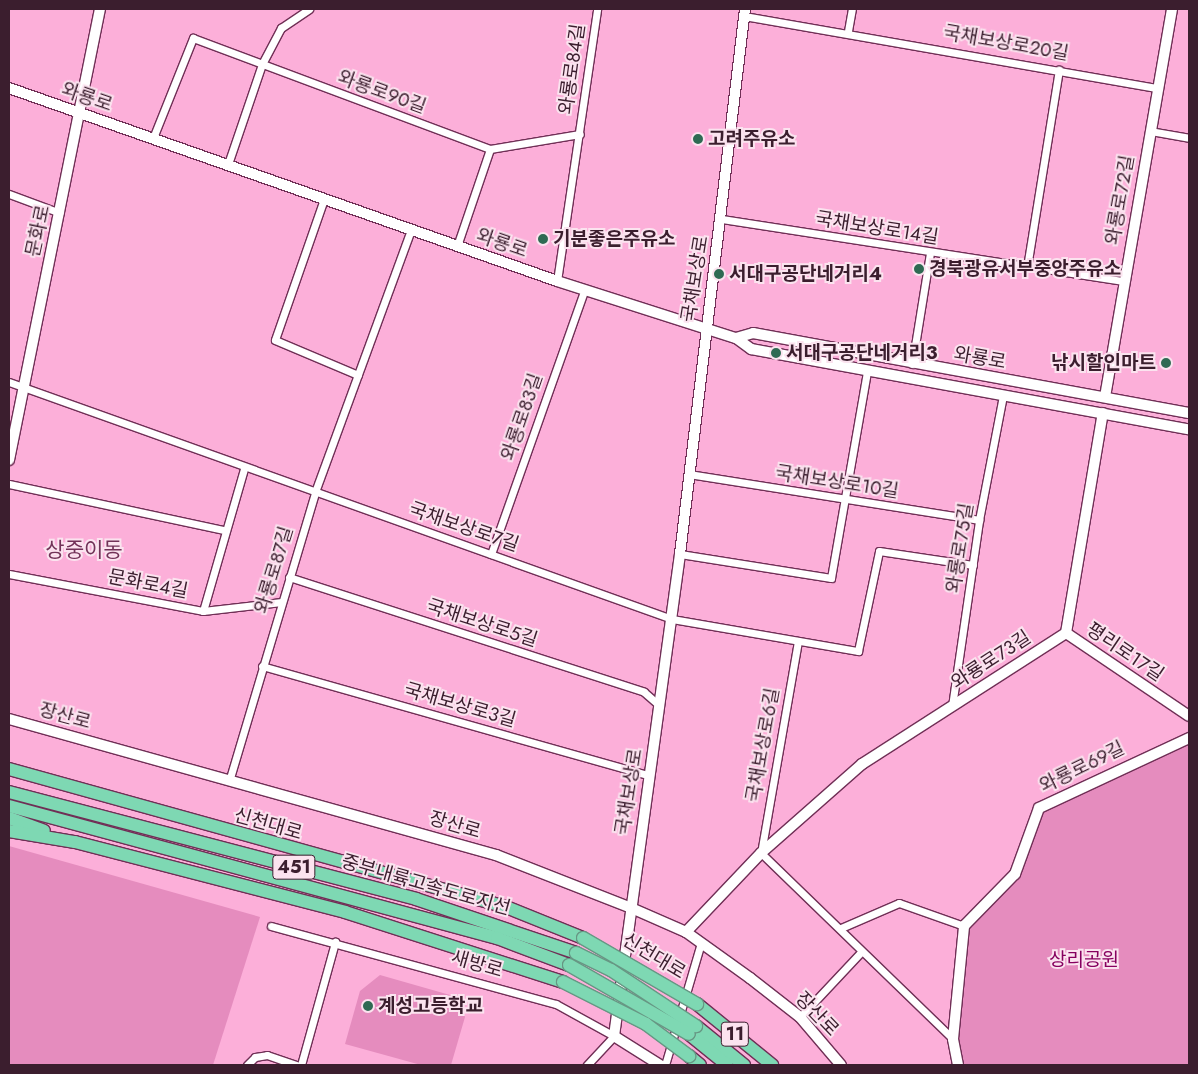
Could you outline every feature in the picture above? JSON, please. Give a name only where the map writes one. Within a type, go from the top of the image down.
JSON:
[{"type":"highway","name":"신천대로","points":[[9,769],[506,907],[583,938],[697,1004],[772,1065]]},
{"type":"highway","name":"중부내륙고속도로지선","points":[[9,792],[416,899],[576,953],[611,970],[692,1030],[744,1065]]},
{"type":"highway","name":"중부내륙고속도로지선","points":[[9,806],[496,938],[569,965],[692,1030],[727,1065]]},
{"type":"highway","points":[[9,818],[75,842]]},
{"type":"highway","points":[[9,831],[75,842]]},
{"type":"highway","name":"11","points":[[75,842],[345,912],[563,982],[646,1024],[700,1065]]},
{"type":"main road","name":"문화로","points":[[9,460],[100,9]]},
{"type":"main road","name":"와룡로72길","points":[[1106,398],[1123,280],[1172,9]]},
{"type":"main road","name":"국채보상로","points":[[614,1036],[629,907],[648,775],[661,706],[705,331],[722,218],[744,12]]},
{"type":"main road","name":"와룡로","points":[[9,88],[584,291],[705,331],[736,338],[751,349],[1189,429]]},
{"type":"main road","name":"와룡로","points":[[736,338],[753,333],[912,364],[1189,412]]},
{"type":"main road","points":[[1066,633],[1103,414]]},
{"type":"main road","name":"와룡로73길","points":[[686,932],[760,854],[862,764],[1066,633]]},
{"type":"main road","name":"평리로17길","points":[[1066,633],[1189,716]]},
{"type":"main road","name":"장산로","points":[[9,719],[230,778],[496,855],[629,907],[686,932],[800,1016],[841,1065]]},
{"type":"main road","name":"와룡로69길","points":[[964,926],[1014,874],[1039,808],[1189,738]]},
{"type":"main road","points":[[958,1065],[953,1039],[964,926]]},
{"type":"main road","name":"새방로","points":[[614,1036],[660,1065]]},
{"type":"street","points":[[228,164],[262,64],[281,28],[309,9]]},
{"type":"street","name":"와룡로84길","points":[[557,281],[597,9]]},
{"type":"street","points":[[848,31],[852,9]]},
{"type":"street","name":"국채보상로20길","points":[[744,12],[1158,88]]},
{"type":"street","name":"와룡로90길","points":[[153,138],[193,38],[490,149]]},
{"type":"street","points":[[1027,267],[1060,70]]},
{"type":"street","points":[[1150,131],[1189,138]]},
{"type":"street","name":"와룡로84길","points":[[490,149],[580,134]]},
{"type":"street","name":"와룡로","points":[[457,246],[490,149]]},
{"type":"street","points":[[9,194],[60,213]]},
{"type":"street","points":[[324,199],[275,340],[358,375]]},
{"type":"street","name":"국채보상로14길","points":[[722,218],[930,253],[1123,280]]},
{"type":"street","name":"와룡로87길","points":[[230,778],[315,492],[411,230]]},
{"type":"street","points":[[912,364],[930,253]]},
{"type":"street","name":"와룡로83길","points":[[491,554],[584,291]]},
{"type":"street","points":[[680,554],[831,578],[867,371]]},
{"type":"street","name":"국채보상로7길","points":[[9,382],[244,469],[315,492],[672,619]]},
{"type":"street","name":"와룡로75길","points":[[952,706],[979,520],[1004,395]]},
{"type":"street","points":[[203,611],[224,530],[244,469]]},
{"type":"street","name":"국채보상로10길","points":[[689,474],[979,520]]},
{"type":"street","points":[[9,484],[224,530]]},
{"type":"street","points":[[672,619],[858,651],[878,550],[973,565]]},
{"type":"street","name":"문화로4길","points":[[9,574],[203,611],[281,602]]},
{"type":"street","name":"국채보상로5길","points":[[289,577],[644,692],[661,706]]},
{"type":"street","name":"국채보상로6길","points":[[760,854],[798,641]]},
{"type":"street","name":"국채보상로3길","points":[[262,666],[648,775]]},
{"type":"street","points":[[760,854],[842,928],[861,952],[953,1039]]},
{"type":"street","points":[[842,928],[899,903],[964,926]]},
{"type":"street","name":"새방로","points":[[271,926],[556,1004],[614,1036]]},
{"type":"street","points":[[302,1065],[335,942]]},
{"type":"street","points":[[665,1065],[700,942]]},
{"type":"street","points":[[800,1016],[861,952]]},
{"type":"street","points":[[587,1065],[614,1036]]},
{"type":"street","points":[[247,1065],[255,1057],[266,1055],[296,1065]]},
{"type":"green space","name":"상리공원","points":[[1189,742],[1189,1065],[961,1065],[957,1040],[968,926],[1018,876],[1043,810]]},
{"type":"green space","points":[[9,846],[260,917],[213,1065],[9,1065]]},
{"type":"green space","points":[[380,975],[457,997],[465,1017],[451,1065],[421,1065],[345,1044],[360,991]]},
{"type":"place","name":"고려주유소","points":[[698,139]]},
{"type":"place","name":"기분좋은주유소","points":[[543,239]]},
{"type":"place","name":"경북광유서부중앙주유소","points":[[919,269]]},
{"type":"place","name":"서대구공단네거리4","points":[[719,274]]},
{"type":"place","name":"서대구공단네거리3","points":[[776,353]]},
{"type":"place","name":"낚시할인마트","points":[[1166,363]]},
{"type":"place","name":"계성고등학교","points":[[368,1006]]},
{"type":"district","name":"상중이동","points":[[84,550]]}]
